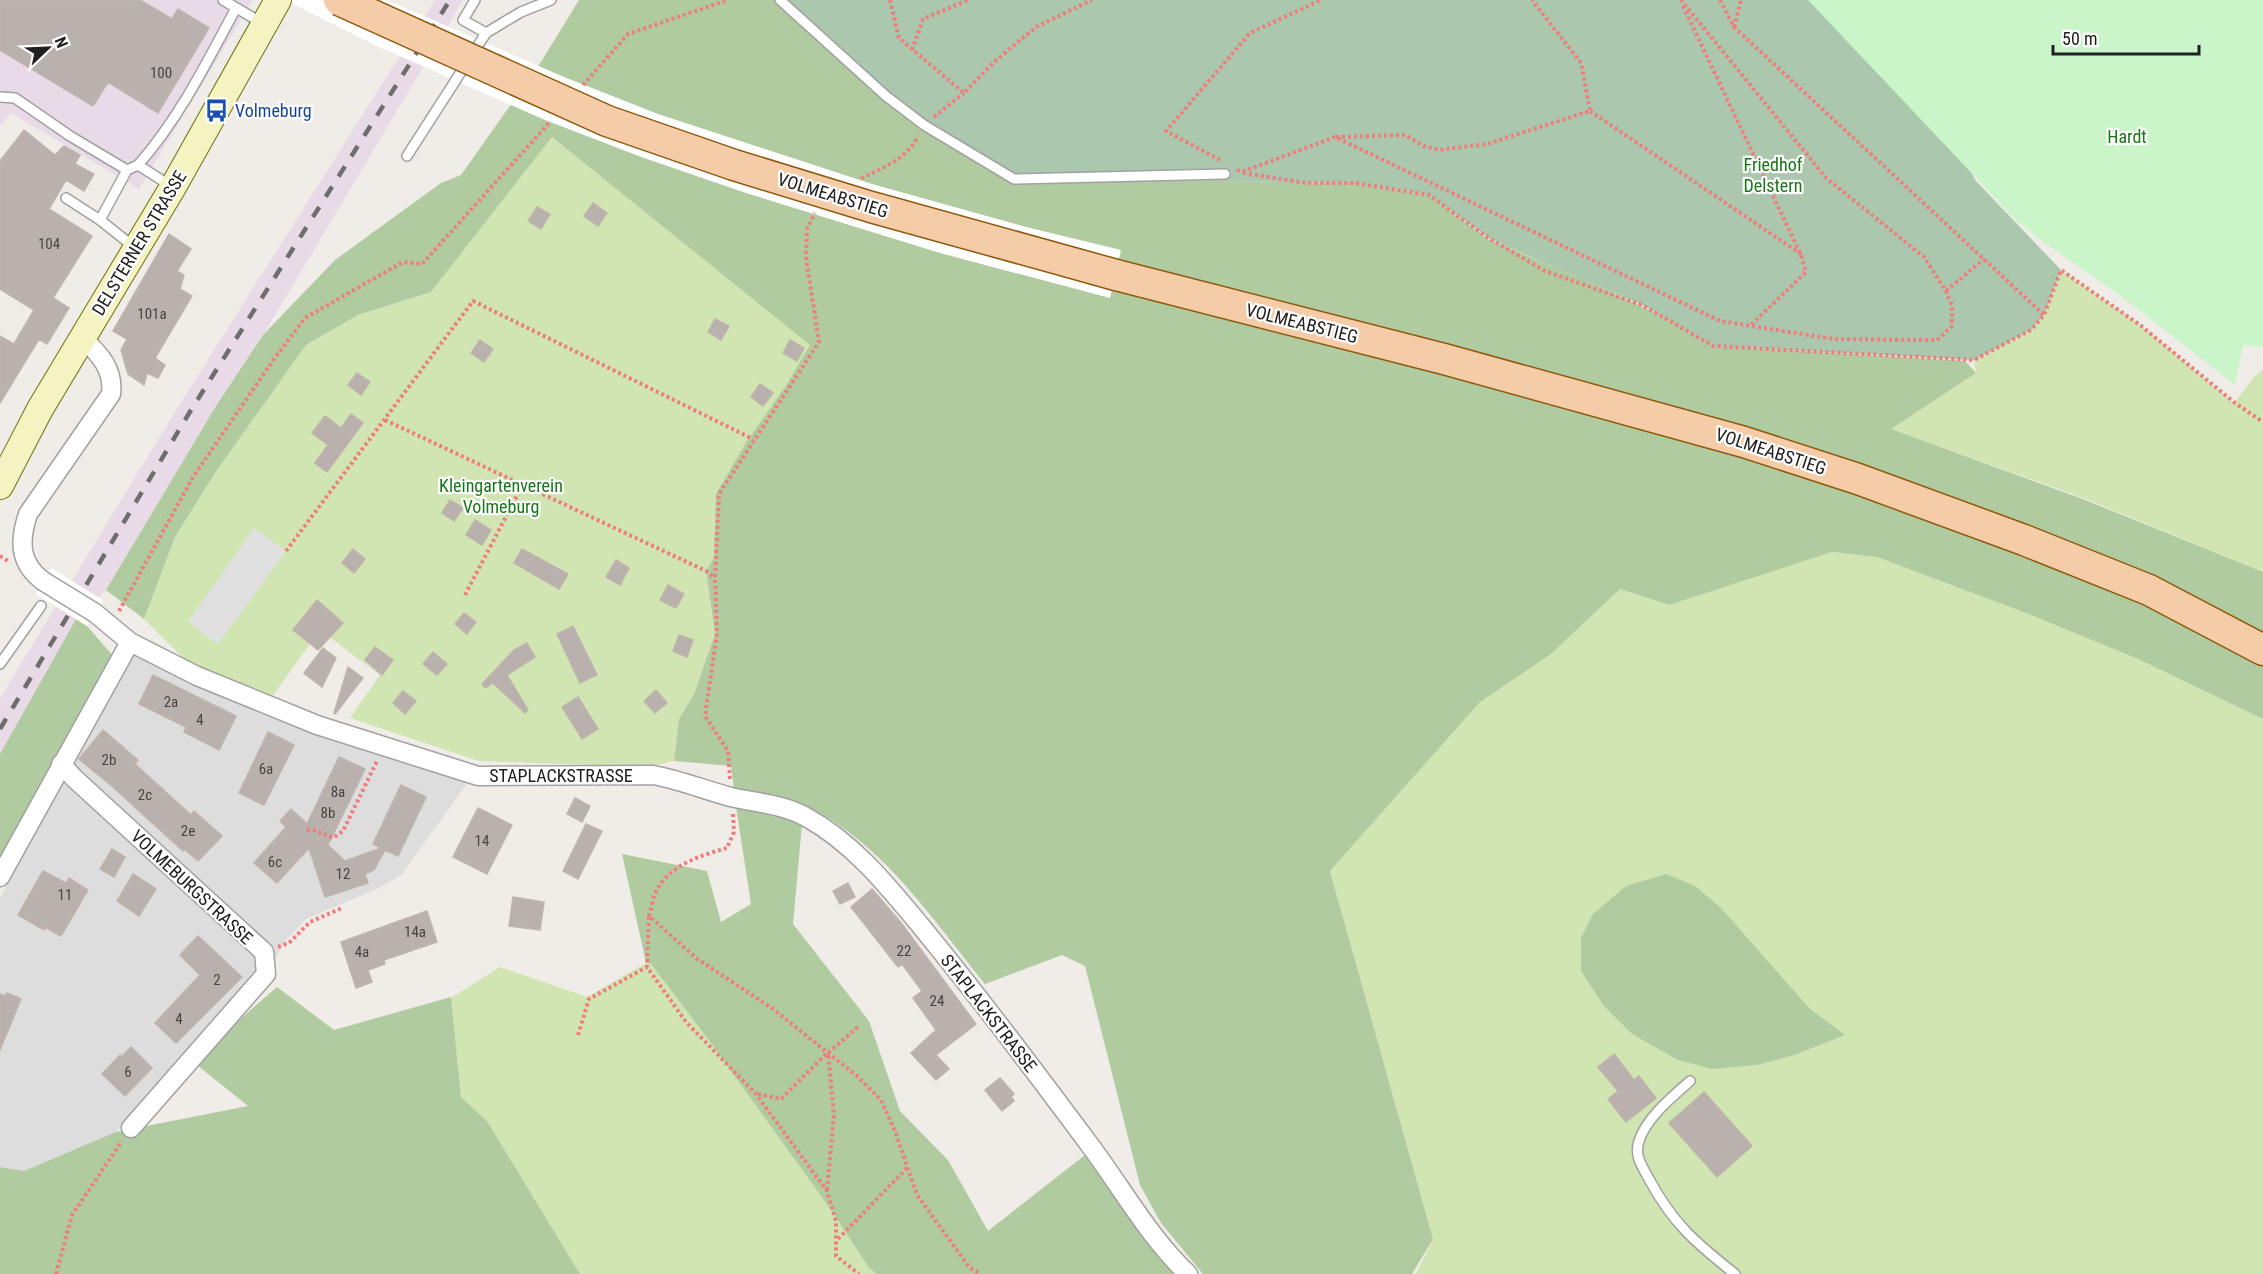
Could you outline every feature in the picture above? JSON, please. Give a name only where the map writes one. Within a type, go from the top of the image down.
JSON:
[{"type":"main road","name":"VOLMEABSTIEG","points":[[339,0],[607,121],[734,165],[871,207],[1116,275],[1627,408],[1790,456],[2024,540],[2149,590],[2263,650]]},
{"type":"street","name":"DELSTERNER STRASSE","points":[[0,486],[40,409],[173,187],[278,0]]},
{"type":"street","name":"STAPLACKSTRASSE","points":[[82,339],[100,353],[112,383],[111,394],[28,514],[23,528],[22,544],[26,562],[32,573],[111,624],[130,642],[218,685],[315,725],[384,747],[478,776],[653,775],[732,797],[781,807],[804,816],[841,841],[870,868],[908,910],[1093,1149],[1152,1231],[1188,1274]]},
{"type":"street","points":[[0,877],[130,642]]},
{"type":"street","name":"VOLMEBURGSTRASSE","points":[[61,764],[264,952],[266,974],[131,1128]]},
{"type":"lane","points":[[223,0],[264,24]]},
{"type":"lane","points":[[475,0],[463,20],[486,33]]},
{"type":"lane","points":[[407,156],[486,33],[521,12],[551,0]]},
{"type":"lane","points":[[780,0],[886,96],[924,125],[1014,179],[1229,171]]},
{"type":"lane","points":[[100,220],[127,170],[138,165],[155,146],[201,72],[236,8]]},
{"type":"lane","points":[[0,97],[15,98],[70,136],[127,170]]},
{"type":"lane","points":[[138,165],[173,187]]},
{"type":"lane","points":[[66,198],[100,220],[136,248]]},
{"type":"lane","points":[[0,664],[41,606]]},
{"type":"lane","points":[[1690,1082],[1659,1108],[1639,1140],[1637,1158],[1662,1203],[1681,1228],[1735,1274]]},
{"type":"path","points":[[581,87],[628,34],[728,0]]},
{"type":"path","points":[[890,0],[899,38],[964,93]]},
{"type":"path","points":[[912,50],[923,20],[968,0]]},
{"type":"path","points":[[857,180],[897,161],[915,143],[924,125],[964,93],[994,62],[1036,27],[1092,0]]},
{"type":"path","points":[[1223,162],[1166,131],[1250,33],[1321,0]]},
{"type":"path","points":[[1532,0],[1581,63],[1590,111],[1801,255]]},
{"type":"path","points":[[1335,137],[1720,321],[1834,339],[1937,340],[1952,326],[1952,306],[1946,291],[1924,257],[1826,178],[1680,0]]},
{"type":"path","points":[[1680,0],[1801,255],[1806,272],[1750,326]]},
{"type":"path","points":[[1720,0],[1734,27],[2044,315]]},
{"type":"path","points":[[1734,27],[1741,0]]},
{"type":"path","points":[[1229,171],[1242,172],[1335,137],[1405,135],[1424,146],[1439,150],[1487,144],[1590,111]]},
{"type":"path","points":[[111,624],[125,603],[193,477],[305,318],[402,262],[422,264],[557,114]]},
{"type":"path","points":[[1229,171],[1306,183],[1355,183],[1429,195],[1490,239],[1545,271],[1644,306],[1713,346],[1974,360],[2031,330],[2044,315],[2061,270],[2140,325],[2235,403],[2263,422]]},
{"type":"path","points":[[818,210],[812,216],[807,229],[806,250],[819,342],[753,439],[719,494],[715,578],[717,633],[705,717],[728,751],[734,832],[727,848],[686,861],[657,888],[650,916],[647,966],[686,1022],[756,1094],[827,1191],[836,1221],[838,1240],[836,1256],[859,1274]]},
{"type":"path","points":[[1946,291],[1984,259]]},
{"type":"path","points":[[286,551],[473,301],[753,439]]},
{"type":"path","points":[[385,420],[715,578]]},
{"type":"path","points":[[465,595],[522,486]]},
{"type":"path","points":[[307,830],[312,829],[333,838],[343,831],[384,747]]},
{"type":"path","points":[[264,952],[289,944],[310,922],[342,908]]},
{"type":"path","points":[[650,916],[696,958],[773,1009],[857,1076],[881,1100],[895,1131],[917,1195],[970,1268],[981,1274]]},
{"type":"path","points":[[578,1035],[589,999],[647,966]]},
{"type":"path","points":[[756,1094],[781,1099],[860,1025]]},
{"type":"path","points":[[827,1191],[834,1115],[828,1053]]},
{"type":"path","points":[[56,1274],[72,1215],[131,1128]]},
{"type":"path","points":[[838,1240],[908,1167]]},
{"type":"shaded area","points":[[0,0],[253,0],[139,189],[11,113],[0,126]]},
{"type":"shaded area","points":[[435,0],[463,0],[263,335],[216,406],[106,590],[76,619],[0,754],[0,698],[180,404]]},
{"type":"shaded area","points":[[254,528],[286,551],[218,644],[188,622]]},
{"type":"shaded area","points":[[133,654],[192,682],[471,778],[401,875],[377,889],[306,919],[285,941],[268,974],[114,1134],[24,1171],[0,1167],[0,898],[74,757]]},
{"type":"green space","points":[[579,0],[780,0],[1014,178],[1355,183],[1429,195],[1488,239],[1592,283],[1666,318],[1713,346],[1965,361],[1976,373],[1891,429],[2083,499],[2263,572],[2263,719],[2138,659],[2026,613],[1877,557],[1832,552],[1669,605],[1620,589],[1551,654],[1480,702],[1330,871],[1433,1239],[1412,1274],[1203,1274],[1161,1223],[1140,1185],[1085,966],[1062,955],[985,984],[906,886],[861,842],[836,823],[809,807],[791,800],[734,788],[731,766],[674,761],[679,719],[694,694],[715,634],[706,571],[714,558],[716,494],[747,441],[785,387],[810,345],[552,137],[431,292],[358,315],[306,345],[215,473],[175,537],[144,619],[106,590],[216,406],[263,335],[335,260],[441,183],[461,175],[541,62]]},
{"type":"green space","name":"Friedhof Delstern","points":[[780,0],[1876,0],[1976,181],[2061,270],[2044,315],[2031,330],[1974,360],[1713,346],[1644,306],[1490,239],[1429,195],[1355,183],[1014,178],[924,125]]},
{"type":"green space","name":"Hardt","points":[[1808,0],[2263,0],[2263,347],[2243,345],[2235,385],[2121,296],[2042,241],[2014,218]]},
{"type":"green space","name":"Kleingartenverein Volmeburg","points":[[552,137],[811,345],[785,387],[714,558],[706,572],[715,634],[694,694],[679,719],[674,761],[648,767],[479,761],[350,718],[380,675],[320,630],[271,698],[192,667],[144,619],[175,537],[215,473],[306,345],[358,315],[431,292]]},
{"type":"green space","points":[[2061,270],[2140,325],[2234,403],[2254,377],[2263,370],[2263,572],[2084,498],[1890,429],[1976,373],[1974,360],[2031,330],[2044,315]]},
{"type":"green space","points":[[1832,552],[1877,557],[2026,613],[2138,659],[2263,719],[2263,1274],[1416,1274],[1433,1239],[1330,871],[1480,702],[1551,654],[1620,589],[1669,605]]},
{"type":"green space","points":[[76,619],[87,626],[113,656],[0,856],[0,754]]},
{"type":"green space","points":[[736,807],[779,814],[802,824],[793,924],[869,1021],[900,1111],[948,1160],[988,1231],[1085,1155],[1144,1238],[1176,1274],[877,1274],[869,1268],[831,1210],[707,1038],[651,964],[646,963],[622,854],[707,871],[721,922],[751,904]]},
{"type":"green space","points":[[1666,874],[1695,886],[1721,908],[1810,1009],[1845,1035],[1794,1055],[1757,1065],[1712,1069],[1678,1060],[1632,1034],[1604,1006],[1581,971],[1581,938],[1593,914],[1626,886]]},
{"type":"green space","points":[[646,963],[651,964],[707,1038],[831,1210],[869,1268],[877,1274],[580,1274],[487,1121],[461,1097],[451,998],[500,967],[587,997]]},
{"type":"green space","points":[[277,987],[334,1030],[451,997],[461,1097],[487,1121],[580,1274],[0,1274],[0,1167],[24,1171],[116,1132],[248,1106],[192,1061]]},
{"type":"pier","points":[[285,0],[387,0],[564,77],[658,114],[872,184],[1026,227],[1121,250],[1110,298],[940,253],[746,193],[644,158],[545,120],[447,77],[377,46]]},
{"type":"pier","points":[[51,568],[103,600],[87,626],[36,594]]},
{"type":"building","points":[[0,0],[140,0],[172,19],[178,9],[209,28],[158,113],[108,82],[93,106],[0,50]]},
{"type":"building","points":[[24,130],[55,155],[64,146],[80,155],[75,164],[94,174],[84,191],[66,180],[49,209],[92,236],[53,298],[69,308],[47,344],[39,339],[0,403],[0,336],[14,344],[34,310],[0,289],[0,161]]},
{"type":"building","points":[[593,203],[607,213],[598,226],[584,216]]},
{"type":"building","points":[[537,207],[550,214],[541,229],[528,221]]},
{"type":"building","points":[[169,234],[191,249],[177,271],[184,275],[180,289],[192,296],[155,358],[165,365],[158,378],[147,373],[144,385],[128,374],[121,350],[127,339],[113,331]]},
{"type":"building","points":[[715,319],[729,326],[721,340],[708,332]]},
{"type":"building","points":[[480,340],[493,349],[484,362],[471,353]]},
{"type":"building","points":[[790,340],[804,348],[797,361],[783,353]]},
{"type":"building","points":[[357,373],[370,382],[361,395],[348,385]]},
{"type":"building","points":[[760,384],[773,393],[763,406],[751,397]]},
{"type":"building","points":[[351,414],[363,423],[327,472],[315,463],[328,445],[312,433],[325,416],[341,428]]},
{"type":"building","points":[[450,500],[463,508],[454,521],[442,513]]},
{"type":"building","points":[[475,520],[491,530],[482,545],[466,535]]},
{"type":"building","points":[[353,549],[365,559],[354,573],[342,563]]},
{"type":"building","points":[[522,549],[568,574],[559,589],[514,563]]},
{"type":"building","points":[[616,560],[629,568],[620,585],[606,577]]},
{"type":"building","points":[[668,585],[684,594],[676,608],[660,600]]},
{"type":"building","points":[[317,600],[343,623],[318,650],[293,630]]},
{"type":"building","points":[[464,613],[476,622],[467,634],[455,624]]},
{"type":"building","points":[[573,626],[597,675],[580,683],[557,634]]},
{"type":"building","points":[[679,635],[693,640],[687,657],[673,651]]},
{"type":"building","points":[[527,643],[535,657],[507,675],[528,710],[525,713],[493,683],[485,688],[482,684],[514,650]]},
{"type":"building","points":[[375,647],[393,660],[382,675],[365,660]]},
{"type":"building","points":[[323,648],[336,658],[322,687],[304,673]]},
{"type":"building","points":[[433,652],[447,664],[437,675],[423,664]]},
{"type":"building","points":[[348,667],[363,678],[335,714],[334,713]]},
{"type":"building","points":[[153,675],[236,716],[219,750],[184,732],[186,727],[139,704]]},
{"type":"building","points":[[656,690],[667,703],[655,713],[644,701]]},
{"type":"building","points":[[403,691],[416,701],[405,714],[393,703]]},
{"type":"building","points":[[578,697],[598,729],[582,739],[562,707]]},
{"type":"building","points":[[103,730],[138,760],[135,764],[191,815],[194,811],[222,836],[198,861],[184,849],[183,851],[79,759]]},
{"type":"building","points":[[268,732],[294,745],[264,805],[239,793]]},
{"type":"building","points":[[339,757],[365,769],[328,845],[345,861],[381,848],[373,844],[401,785],[426,797],[398,856],[385,850],[374,870],[365,874],[368,883],[325,897],[309,848],[277,883],[254,863],[286,827],[280,821],[291,809],[307,824]]},
{"type":"building","points":[[575,798],[590,806],[582,822],[567,814]]},
{"type":"building","points":[[478,808],[512,825],[487,874],[453,857]]},
{"type":"building","points":[[586,824],[602,831],[578,879],[563,871]]},
{"type":"building","points":[[112,849],[125,857],[114,877],[100,869]]},
{"type":"building","points":[[43,871],[66,883],[69,878],[88,890],[61,936],[45,927],[44,930],[18,915]]},
{"type":"building","points":[[133,874],[156,889],[139,916],[117,901]]},
{"type":"building","points":[[848,883],[855,897],[840,904],[833,891]]},
{"type":"building","points":[[872,889],[902,924],[976,1024],[936,1055],[949,1069],[936,1080],[911,1053],[936,1030],[913,998],[922,991],[902,964],[898,967],[851,907]]},
{"type":"building","points":[[513,897],[544,902],[540,930],[509,926]]},
{"type":"building","points":[[427,911],[437,942],[384,960],[385,964],[368,970],[372,982],[356,988],[341,942]]},
{"type":"building","points":[[198,936],[242,977],[176,1043],[155,1023],[200,975],[180,955]]},
{"type":"building","points":[[7,993],[21,999],[0,1050],[0,994],[6,996]]},
{"type":"building","points":[[131,1047],[152,1068],[125,1096],[102,1074]]},
{"type":"building","points":[[1614,1054],[1634,1080],[1639,1076],[1656,1098],[1626,1122],[1608,1099],[1618,1091],[1598,1067]]},
{"type":"building","points":[[1000,1078],[1014,1094],[1011,1097],[1014,1101],[1002,1111],[985,1090]]},
{"type":"building","points":[[1704,1092],[1752,1146],[1717,1177],[1669,1123]]},
{"type":"railway","points":[[0,729],[191,410],[450,0]]},
{"type":"place","name":"Volmeburg","points":[[217,110]]}]
